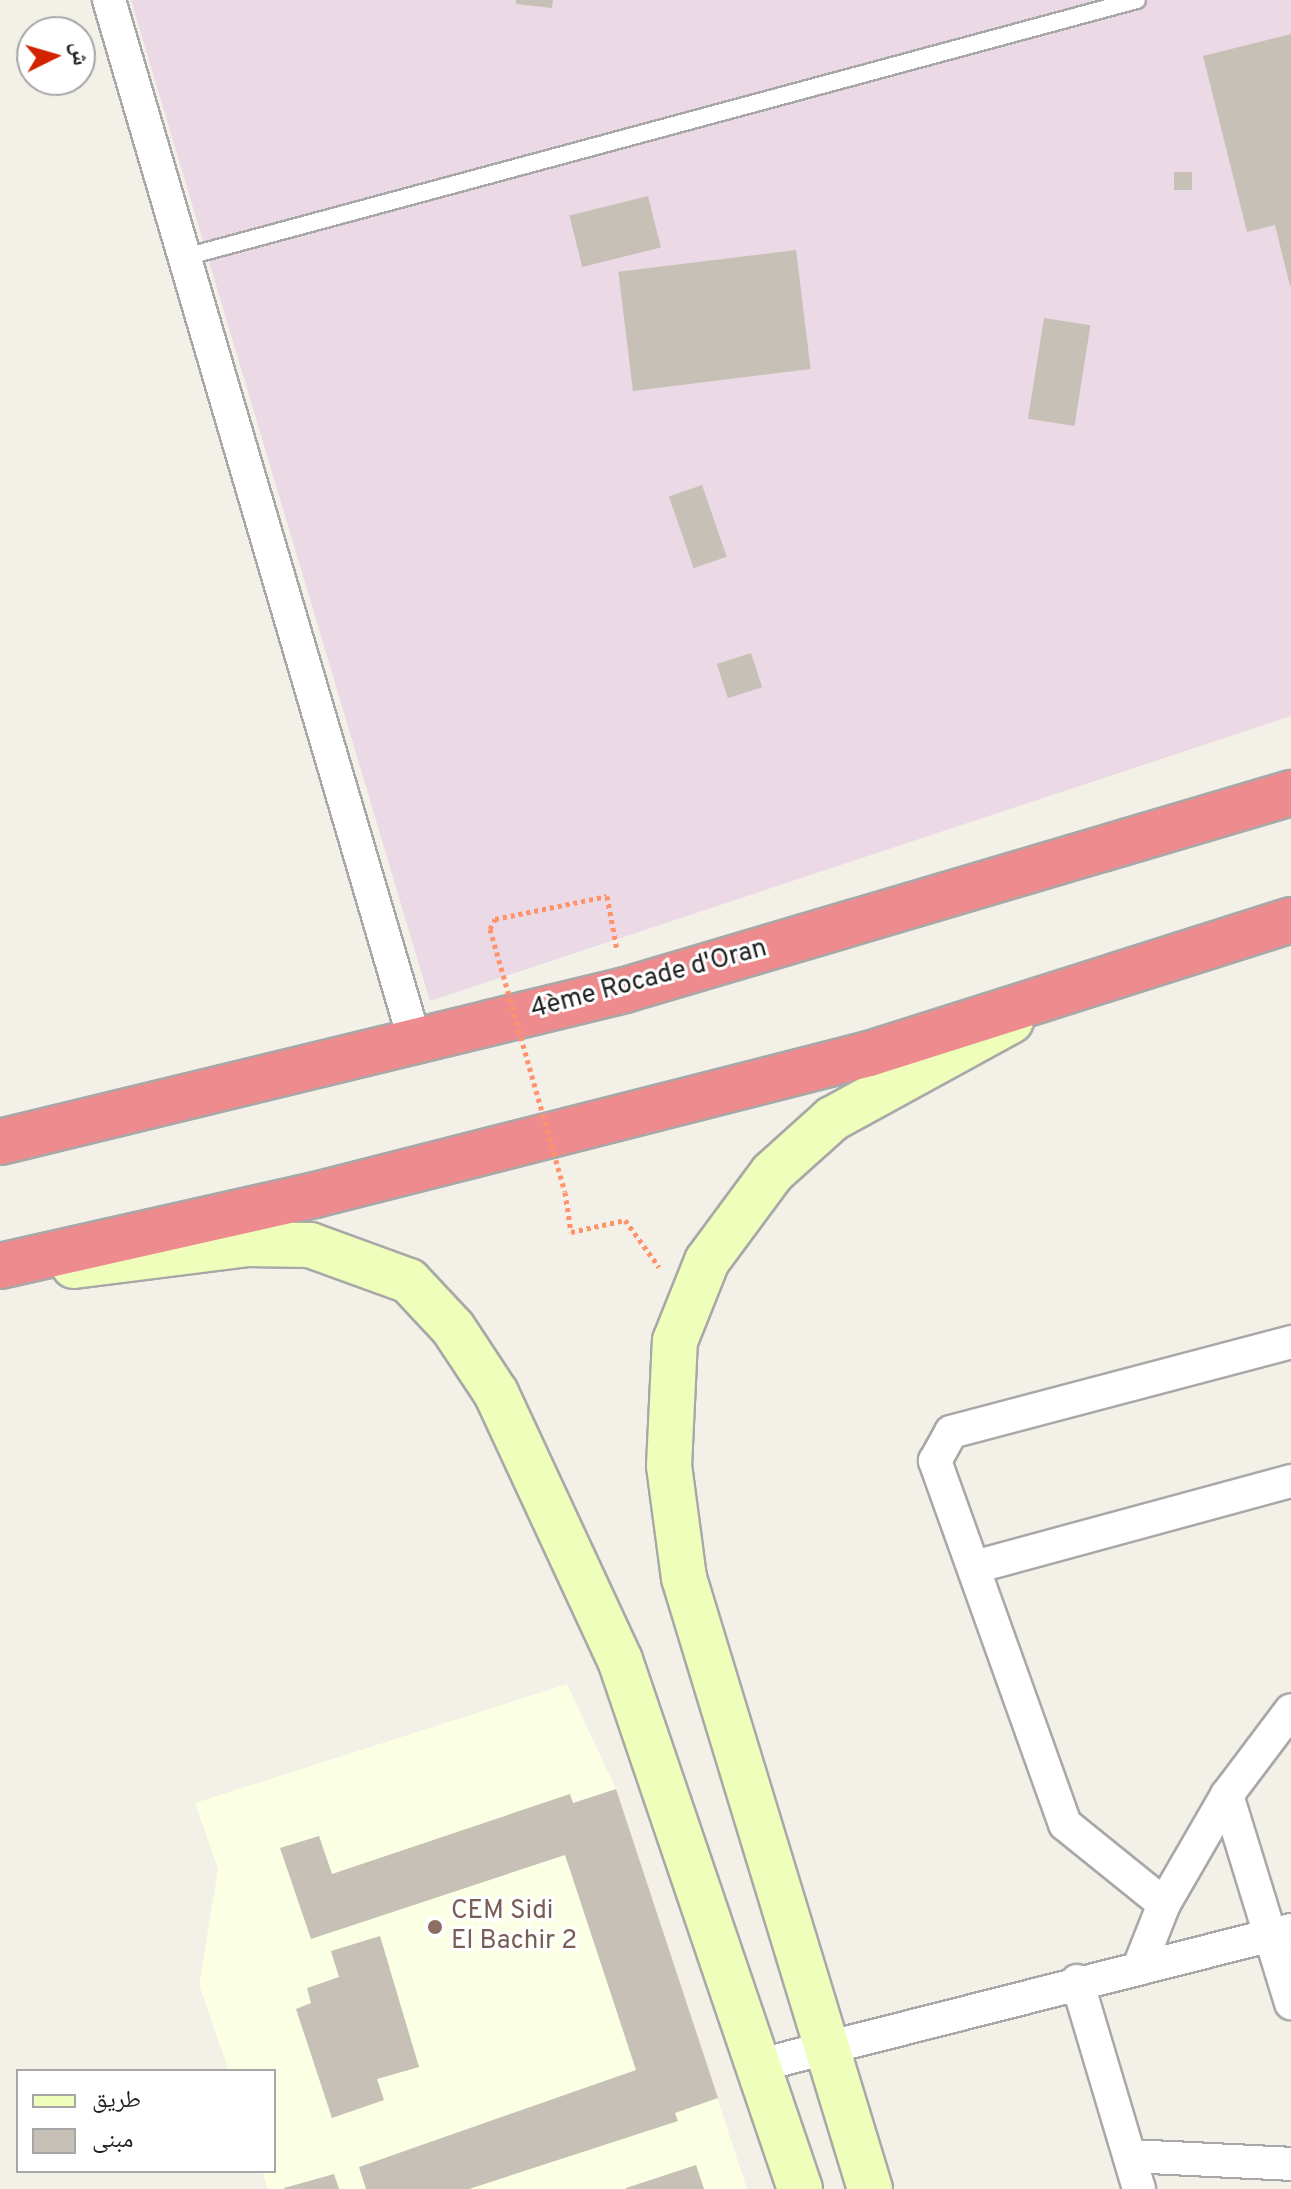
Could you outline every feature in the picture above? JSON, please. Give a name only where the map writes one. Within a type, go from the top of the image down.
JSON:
[{"type":"highway","name":"4ème Rocade d'Oran","points":[[0,1142],[301,1073],[414,1038],[625,990],[1291,793]]},
{"type":"highway","points":[[0,1266],[315,1195],[869,1054],[1291,920]]},
{"type":"street","points":[[109,0],[414,1038]]},
{"type":"street","points":[[870,2189],[684,1578],[669,1466],[675,1341],[707,1261],[782,1164],[845,1112],[1068,991]]},
{"type":"street","points":[[0,1275],[247,1244],[310,1245],[409,1281],[496,1393],[620,1660],[800,2189]]},
{"type":"street","points":[[1164,1904],[1065,1824],[1006,1672],[978,1566],[951,1517],[935,1461],[951,1432],[1291,1342]]},
{"type":"street","points":[[978,1566],[1291,1481]]},
{"type":"street","points":[[1139,1967],[1164,1904],[1227,1795],[1291,1710]]},
{"type":"street","points":[[1227,1795],[1280,1933],[1291,2003]]},
{"type":"street","points":[[760,2065],[828,2050],[1077,1981],[1280,1933]]},
{"type":"street","points":[[1077,1981],[1139,2189]]},
{"type":"street","points":[[1130,2156],[1291,2164]]},
{"type":"lane","points":[[185,257],[1137,0]]},
{"type":"path","points":[[625,990],[607,896],[495,919],[490,929],[565,1192],[571,1232],[625,1220]]},
{"type":"shaded area","points":[[131,0],[1291,0],[1291,716],[430,1001]]},
{"type":"shaded area","name":"CEM Sidi El Bachir 2","points":[[567,1684],[616,1789],[747,2189],[268,2189],[263,2173],[276,2173],[276,2069],[228,2069],[199,1985],[218,1869],[195,1803]]},
{"type":"building","points":[[516,0],[553,0],[552,8],[516,4]]},
{"type":"building","points":[[1291,34],[1290,286],[1275,225],[1247,232],[1203,56]]},
{"type":"building","points":[[1174,172],[1192,172],[1192,190],[1174,190]]},
{"type":"building","points":[[648,196],[661,247],[582,267],[569,216]]},
{"type":"building","points":[[796,250],[811,369],[633,391],[618,272]]},
{"type":"building","points":[[1044,318],[1090,325],[1074,426],[1028,419]]},
{"type":"building","points":[[702,485],[727,557],[694,568],[669,496]]},
{"type":"building","points":[[751,653],[762,687],[728,698],[717,664]]},
{"type":"building","points":[[616,1789],[718,2098],[675,2113],[678,2121],[469,2189],[366,2189],[359,2167],[636,2070],[565,1855],[311,1939],[280,1848],[319,1836],[332,1874],[570,1794],[573,1803]]},
{"type":"building","points":[[380,1936],[419,2067],[377,2079],[384,2100],[332,2118],[296,2009],[311,2003],[307,1988],[339,1977],[331,1951]]},
{"type":"building","points":[[696,2165],[704,2189],[626,2189],[626,2188]]},
{"type":"building","points":[[334,2174],[339,2189],[284,2189],[284,2188]]},
{"type":"place","name":"CEM Sidi El Bachir 2","points":[[435,1927]]}]
